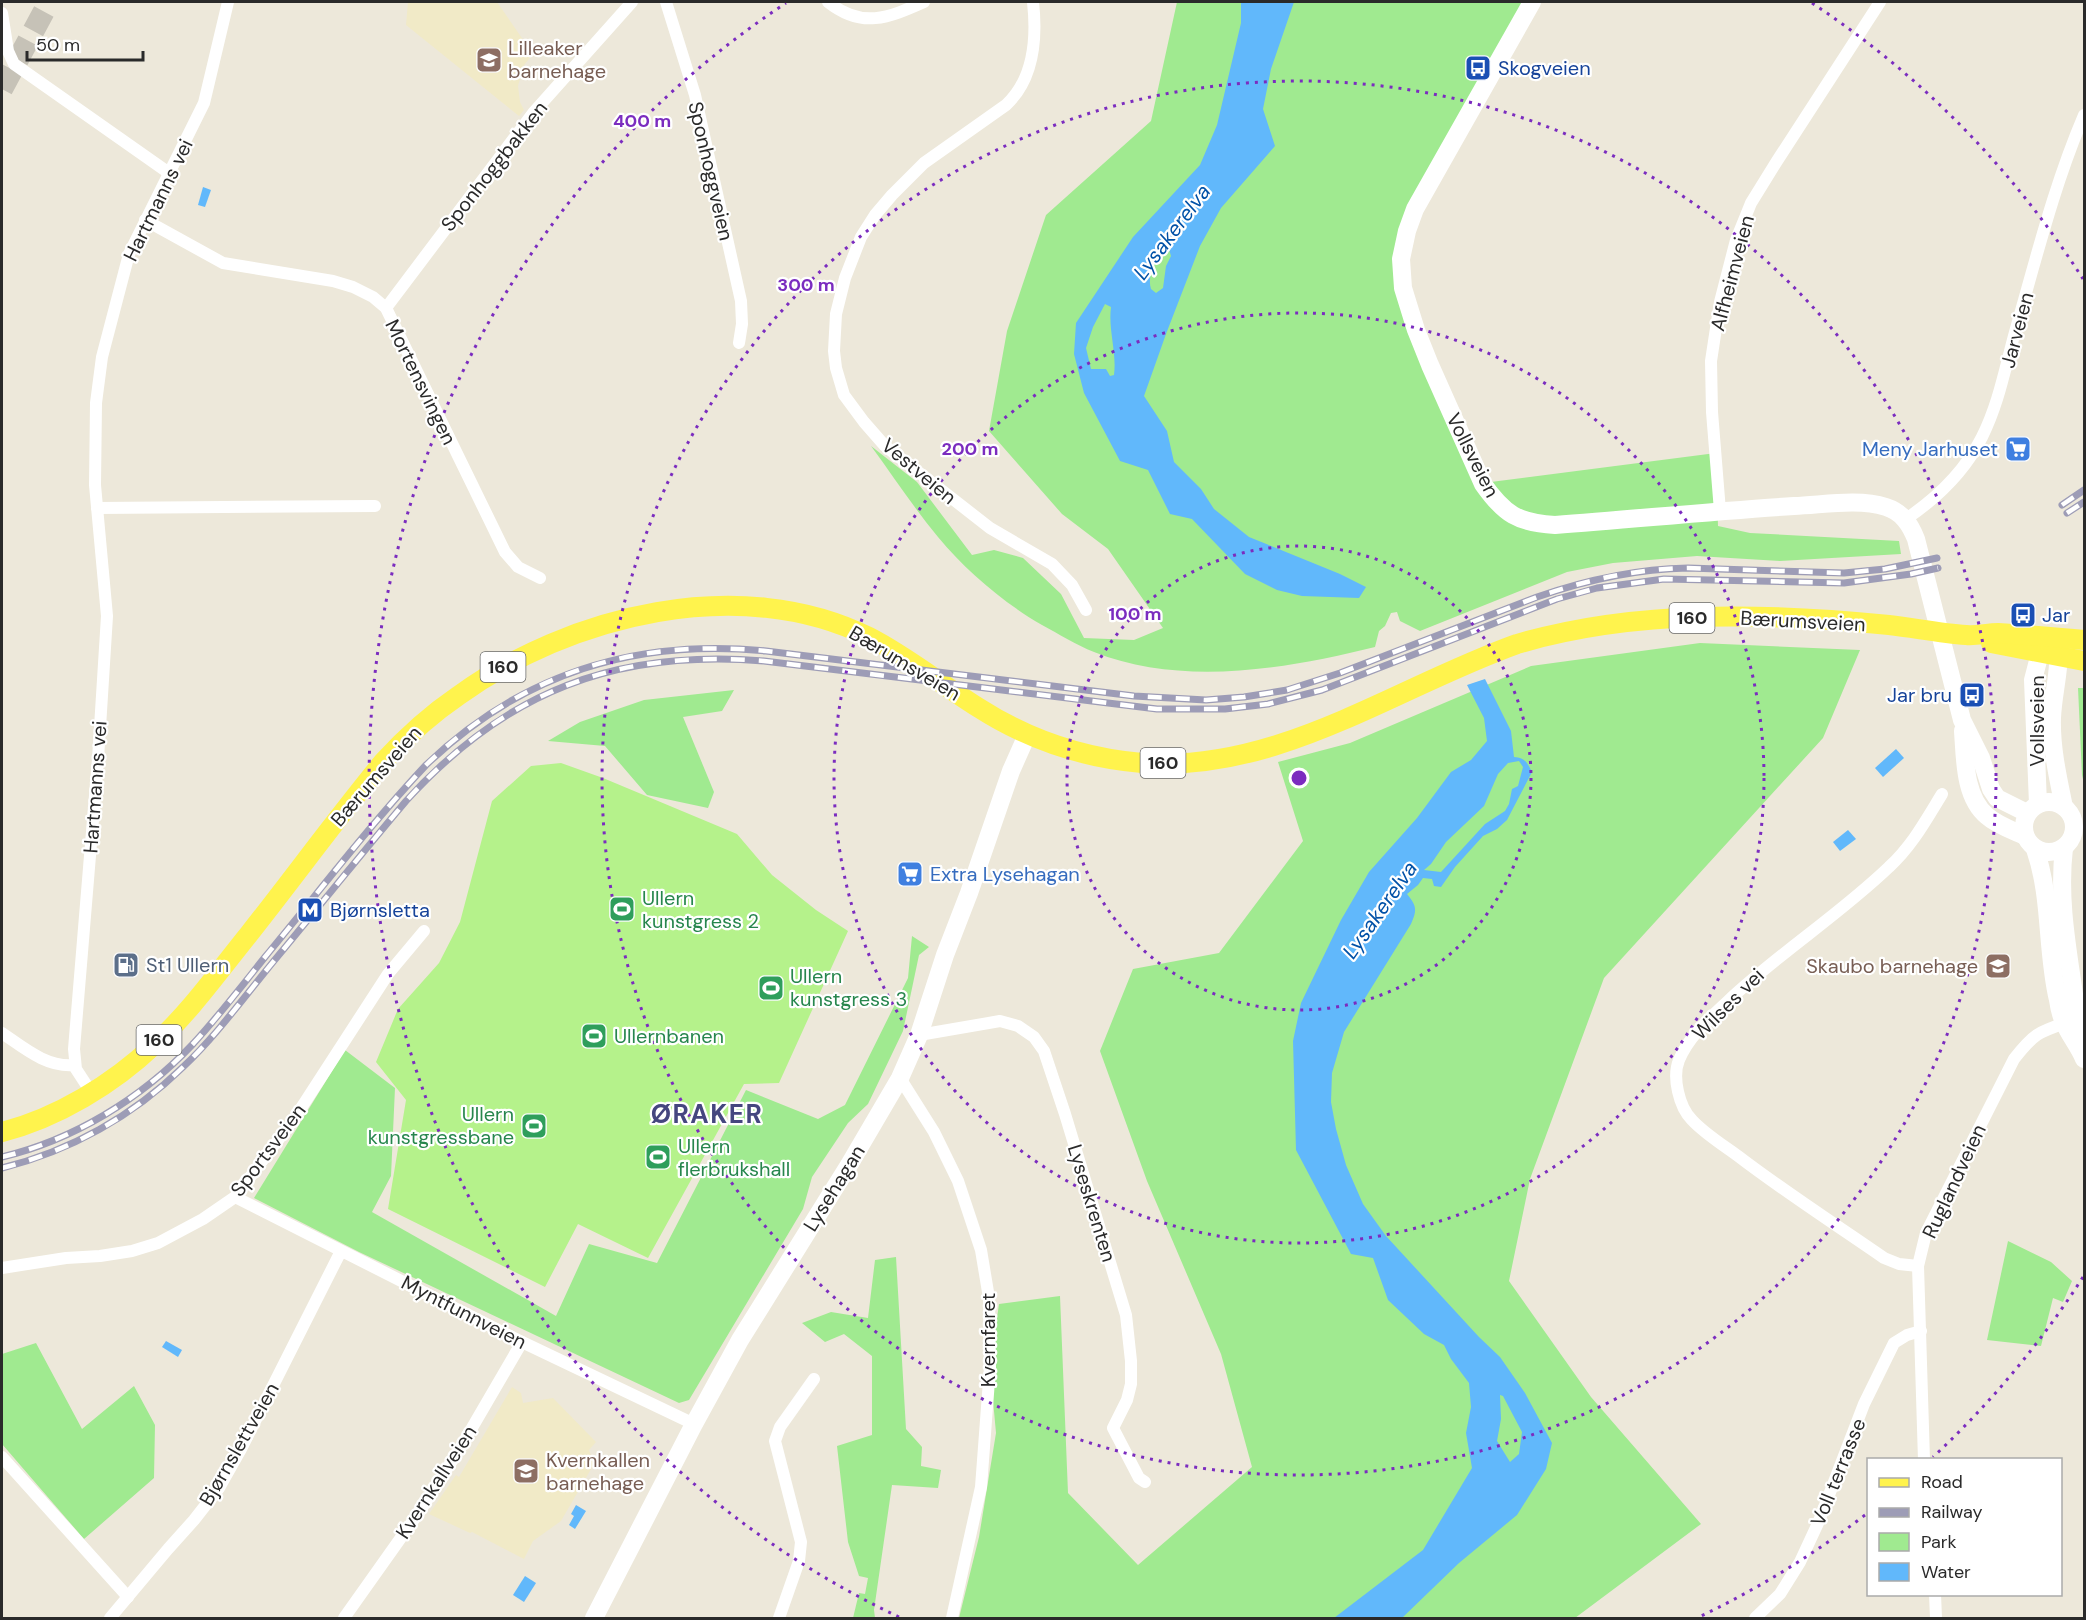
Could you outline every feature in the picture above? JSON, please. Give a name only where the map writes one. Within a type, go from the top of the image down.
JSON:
[{"type":"main road","name":"Vollsveien","points":[[1532,2],[1415,209],[1407,231],[1401,260],[1403,288],[1416,330],[1483,484],[1494,500],[1509,513],[1529,522],[1556,525],[1720,511],[1862,504],[1884,506],[1900,513],[1906,519]]},
{"type":"main road","points":[[1906,519],[1917,545],[1962,720],[1967,776],[1976,803],[1987,817],[2030,842],[2052,853],[2064,848]]},
{"type":"main road","name":"Bærumsveien","points":[[2,1132],[60,1109],[91,1092],[136,1061],[184,1013],[276,900],[351,801],[407,736],[459,694],[520,658],[563,639],[631,618],[699,608],[739,606],[777,608],[823,619],[873,639],[1000,721],[1027,735],[1058,747],[1102,758],[1146,763],[1185,763],[1224,758],[1257,750],[1317,731],[1497,651],[1544,636],[1614,623],[1669,618],[1796,619],[1890,625],[1969,635],[1995,633],[2059,647],[2085,661]]},
{"type":"main road","name":"Bærumsveien","points":[[1969,635],[1994,644],[2040,653],[2085,640]]},
{"type":"main road","name":"Vollsveien","points":[[2059,647],[2052,718],[2064,807]]},
{"type":"main road","name":"Vollsveien","points":[[2033,809],[2033,680],[2040,653]]},
{"type":"main road","points":[[1962,720],[1997,798],[2033,809]]},
{"type":"main road","name":"Lysehagan","points":[[594,1618],[694,1424],[746,1330],[849,1165],[900,1078],[919,1035],[1011,771],[1027,735]]},
{"type":"main road","points":[[2071,1021],[2061,887],[2064,848],[2073,835],[2074,826],[2072,818],[2064,807],[2047,802],[2033,809],[2024,821],[2044,882],[2051,966],[2082,1053]]},
{"type":"street","name":"Hartmanns vei","points":[[75,1065],[76,1013],[98,759],[107,616],[97,508],[94,444],[96,402],[102,357],[129,254],[204,103],[228,2]]},
{"type":"street","name":"Sponhoggbakken","points":[[386,308],[533,113],[632,2]]},
{"type":"street","name":"Sponhoggveien","points":[[666,2],[695,95],[741,301],[742,324],[739,343]]},
{"type":"street","points":[[828,2],[860,19],[871,19],[884,18],[924,2]]},
{"type":"street","name":"Vestveien","points":[[1033,2],[1034,32],[1029,70],[1015,97],[924,163],[881,208],[861,237],[839,297],[834,351],[844,395],[885,446],[990,528],[1052,564],[1072,585],[1086,610]]},
{"type":"street","name":"Alfheimveien","points":[[1720,511],[1712,412],[1711,361],[1720,302],[1736,240],[1751,203],[1880,2]]},
{"type":"street","points":[[2,13],[8,51],[14,64],[169,173]]},
{"type":"street","name":"Jarveien","points":[[1906,519],[1934,499],[1951,483],[1982,438],[2000,394],[2053,200],[2085,115]]},
{"type":"street","name":"Mortensvingen","points":[[145,220],[223,263],[333,281],[363,292],[386,308],[506,552],[518,567],[540,578]]},
{"type":"street","points":[[97,508],[375,506]]},
{"type":"street","name":"Wilses vei","points":[[1918,1266],[1899,1264],[1884,1258],[1764,1176],[1719,1142],[1690,1119],[1680,1100],[1677,1078],[1678,1061],[1693,1036],[1760,971],[1889,867],[1915,840],[1942,794]]},
{"type":"street","name":"Sportsveien","points":[[2,1268],[132,1251],[158,1243],[203,1219],[235,1197],[294,1119],[388,974],[424,931]]},
{"type":"street","name":"Lyseskrenten","points":[[919,1035],[1000,1021],[1018,1026],[1034,1036],[1044,1051],[1069,1125],[1126,1315],[1131,1384],[1127,1401],[1113,1428],[1139,1478],[1145,1482]]},
{"type":"street","name":"Ruglandveien","points":[[1924,1458],[1918,1266],[1926,1233],[2014,1059],[2029,1040],[2038,1033],[2071,1021]]},
{"type":"street","points":[[2,1033],[48,1062],[75,1065],[78,1074],[91,1092]]},
{"type":"street","name":"Kvernfaret","points":[[900,1078],[934,1132],[958,1181],[981,1250],[989,1299],[990,1366],[981,1487],[952,1618]]},
{"type":"street","name":"Myntfunnveien","points":[[235,1197],[522,1342],[694,1424]]},
{"type":"street","name":"Bjørnslettveien","points":[[110,1618],[219,1488],[242,1449],[341,1251]]},
{"type":"street","name":"Voll terrasse","points":[[1755,1618],[1780,1594],[1800,1562],[1819,1521],[1864,1404],[1894,1343],[1907,1335],[1920,1331]]},
{"type":"street","name":"Kvernkallveien","points":[[344,1618],[422,1508],[522,1342]]},
{"type":"street","points":[[779,1618],[799,1561],[801,1542],[775,1441],[780,1427],[814,1378]]},
{"type":"street","points":[[2,1457],[128,1597]]},
{"type":"street","points":[[1935,1596],[1936,1618]]},
{"type":"shaded area","name":"Lilleaker barnehage","points":[[408,2],[497,2],[533,54],[524,65],[518,86],[520,102],[524,110],[519,116],[406,25]]},
{"type":"shaded area","name":"Kvernkallen barnehage","points":[[512,1387],[521,1393],[523,1403],[553,1398],[596,1442],[589,1450],[594,1464],[561,1521],[533,1541],[524,1559],[472,1532],[429,1514],[456,1475],[459,1477]]},
{"type":"green space","points":[[1177,2],[1532,2],[1407,231],[1403,288],[1483,483],[1716,453],[1718,526],[1750,533],[1899,541],[1901,554],[1780,561],[1697,556],[1613,563],[1567,572],[1420,631],[1400,621],[1397,612],[1391,613],[1385,626],[1379,631],[1375,647],[1306,662],[1234,671],[1198,672],[1128,663],[1074,643],[1042,625],[1000,596],[973,574],[938,537],[871,446],[917,482],[972,555],[994,550],[1023,558],[1061,594],[1084,638],[1134,640],[1163,628],[1108,549],[1062,514],[989,431],[1007,331],[1046,215],[1151,121]]},
{"type":"green space","points":[[1700,643],[1860,650],[1823,738],[1604,978],[1530,1179],[1509,1281],[1591,1397],[1701,1524],[1575,1618],[959,1618],[979,1537],[996,1433],[990,1367],[999,1304],[1060,1296],[1068,1493],[1138,1565],[1252,1467],[1221,1354],[1147,1181],[1100,1051],[1133,969],[1219,953],[1303,841],[1278,762],[1350,743],[1531,666]]},
{"type":"green space","points":[[2078,688],[2084,688],[2084,784],[2082,775]]},
{"type":"green space","points":[[734,690],[722,711],[683,717],[714,792],[708,808],[647,795],[605,746],[548,741],[580,722],[644,700]]},
{"type":"green space","name":"Ullernbanen","points":[[561,763],[603,778],[737,834],[772,875],[816,910],[848,931],[779,1083],[744,1084],[648,1258],[578,1224],[545,1287],[388,1209],[406,1100],[376,1062],[398,1009],[439,963],[460,922],[492,801],[531,766]]},
{"type":"green space","points":[[912,936],[929,947],[919,955],[903,1031],[868,1104],[848,1123],[812,1177],[803,1209],[689,1400],[679,1403],[359,1252],[254,1198],[345,1050],[395,1088],[391,1176],[372,1212],[556,1316],[589,1244],[657,1263],[746,1090],[818,1119],[845,1105],[908,978]]},
{"type":"green space","points":[[2008,1241],[2051,1262],[2072,1281],[2063,1302],[2053,1298],[2041,1346],[1987,1340]]},
{"type":"green space","points":[[896,1257],[906,1429],[922,1447],[921,1466],[941,1470],[938,1488],[892,1485],[874,1610],[875,1618],[853,1618],[859,1593],[865,1594],[868,1578],[859,1576],[848,1542],[837,1446],[872,1435],[872,1356],[844,1334],[825,1342],[802,1323],[831,1312],[868,1318],[875,1260]]},
{"type":"green space","points":[[36,1343],[82,1429],[134,1386],[155,1425],[154,1478],[84,1539],[2,1444],[2,1354]]},
{"type":"water","name":"Lysakerelva","points":[[1241,2],[1294,2],[1271,69],[1263,109],[1275,146],[1221,208],[1200,246],[1144,396],[1167,431],[1174,462],[1201,489],[1214,509],[1249,537],[1366,587],[1359,598],[1302,596],[1277,590],[1245,574],[1192,519],[1170,514],[1148,470],[1120,461],[1084,393],[1074,354],[1076,323],[1133,237],[1200,165],[1217,125],[1241,23]],"holes":[[[1168,246],[1171,256],[1166,266],[1163,288],[1156,293],[1150,286],[1152,262]],[[1105,304],[1111,307],[1115,366],[1114,375],[1110,376],[1106,369],[1091,369],[1086,348],[1093,327]]]},
{"type":"water","points":[[203,187],[211,190],[205,207],[198,205]]},
{"type":"water","name":"Lysakerelva","points":[[1485,679],[1511,731],[1514,757],[1525,761],[1532,772],[1507,820],[1497,829],[1483,836],[1455,867],[1441,887],[1434,886],[1432,879],[1423,878],[1407,894],[1415,908],[1413,919],[1344,1032],[1332,1073],[1331,1102],[1346,1165],[1363,1204],[1386,1236],[1500,1357],[1525,1393],[1552,1443],[1546,1469],[1517,1515],[1459,1563],[1402,1618],[1334,1618],[1423,1550],[1472,1468],[1466,1433],[1471,1407],[1469,1383],[1451,1359],[1444,1345],[1424,1334],[1388,1300],[1373,1258],[1351,1254],[1296,1150],[1293,1041],[1301,1003],[1341,920],[1369,872],[1417,818],[1451,772],[1471,760],[1487,741],[1484,718],[1467,685]],"holes":[[[1519,761],[1523,767],[1518,786],[1512,789],[1505,811],[1485,824],[1441,872],[1424,870],[1446,842],[1484,806],[1498,774],[1508,763]],[[1500,1395],[1503,1396],[1522,1432],[1519,1454],[1510,1462],[1497,1441],[1501,1419]]]},
{"type":"water","points":[[1896,749],[1904,758],[1883,777],[1875,768]]},
{"type":"water","points":[[1848,830],[1856,839],[1840,851],[1833,842]]},
{"type":"water","points":[[166,1341],[182,1350],[178,1357],[162,1347]]},
{"type":"water","points":[[576,1505],[586,1511],[575,1529],[569,1525]]},
{"type":"water","points":[[525,1576],[536,1583],[524,1602],[513,1595]]},
{"type":"tunnel","points":[[2,89],[49,2]]},
{"type":"railway","points":[[2062,505],[2084,490]]},
{"type":"railway","points":[[2067,513],[2084,502]]},
{"type":"railway","points":[[2,1157],[28,1150],[80,1128],[128,1100],[151,1083],[172,1065],[211,1024],[364,836],[426,765],[463,733],[501,707],[541,685],[583,669],[626,657],[671,650],[718,648],[766,651],[1134,696],[1206,700],[1244,697],[1287,690],[1340,673],[1537,597],[1611,576],[1688,568],[1844,573],[1885,569],[1937,558]]},
{"type":"railway","points":[[2,1168],[52,1152],[76,1141],[122,1116],[164,1085],[208,1041],[406,801],[444,763],[483,731],[524,705],[567,685],[612,671],[660,662],[710,659],[764,661],[1157,709],[1225,709],[1268,704],[1322,690],[1557,599],[1597,588],[1664,579],[1844,583],[1938,568]]},
{"type":"place","name":"Lilleaker barnehage","points":[[489,60]]},
{"type":"place","name":"Skogveien","points":[[1478,68]]},
{"type":"place","name":"Meny Jarhuset","points":[[2018,449]]},
{"type":"place","name":"Jar","points":[[2023,615]]},
{"type":"place","name":"Jar bru","points":[[1972,695]]},
{"type":"place","name":"Extra Lysehagan","points":[[910,874]]},
{"type":"place","name":"Ullern kunstgress 2","points":[[622,909]]},
{"type":"place","name":"Bjørnsletta","points":[[310,910]]},
{"type":"place","name":"St1 Ullern","points":[[126,965]]},
{"type":"place","name":"Skaubo barnehage","points":[[1998,966]]},
{"type":"place","name":"Ullern kunstgress 3","points":[[771,988]]},
{"type":"place","name":"Ullernbanen","points":[[594,1036]]},
{"type":"place","name":"Ullern kunstgressbane","points":[[534,1126]]},
{"type":"place","name":"Ullern flerbrukshall","points":[[658,1157]]},
{"type":"place","name":"Kvernkallen barnehage","points":[[526,1471]]},
{"type":"district","name":"ØRAKER","points":[[707,1114]]}]
